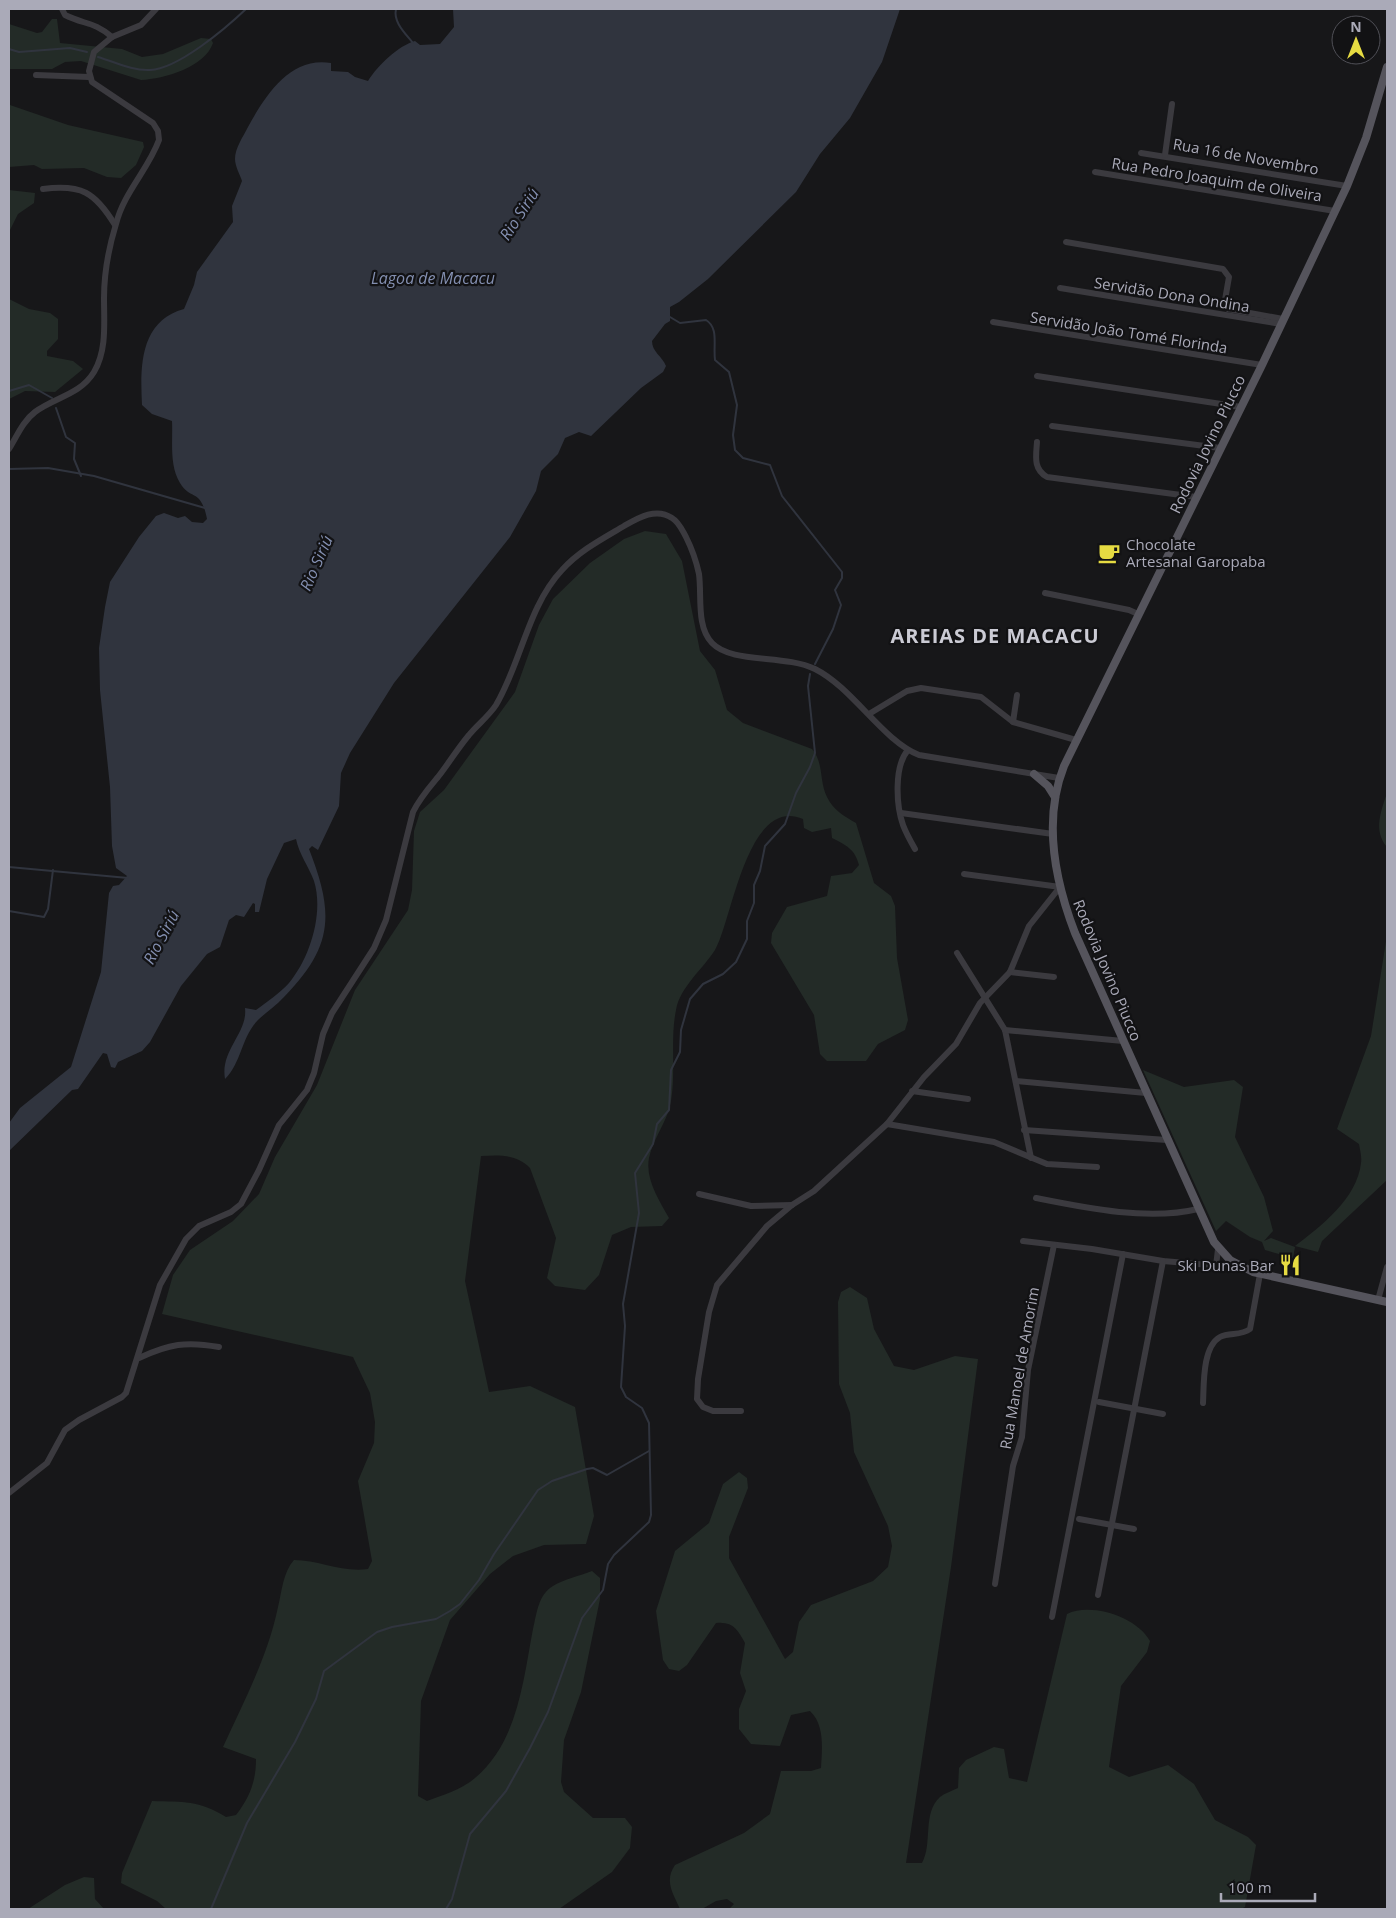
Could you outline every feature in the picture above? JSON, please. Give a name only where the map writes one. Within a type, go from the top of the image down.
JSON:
[{"type":"main road","name":"Rodovia Jovino Piucco","points":[[1387,67],[1366,138],[1347,186],[1262,365],[1076,740],[1059,778],[1055,797],[1053,834],[1060,887],[1081,949],[1198,1209],[1218,1249],[1230,1260],[1260,1274],[1387,1302]]},
{"type":"main road","points":[[1034,774],[1048,786],[1055,797]]},
{"type":"street","points":[[62,9],[65,15],[74,20],[99,26],[112,37]]},
{"type":"street","points":[[89,77],[94,52],[112,37],[141,25],[156,9]]},
{"type":"street","points":[[9,449],[26,420],[34,413],[83,386],[94,372],[104,337],[105,279],[115,225],[124,198],[156,149],[159,140],[158,130],[153,123],[97,86],[89,77],[36,76]]},
{"type":"street","points":[[1165,155],[1172,104]]},
{"type":"street","name":"Rua 16 de Novembro","points":[[1141,153],[1165,155],[1347,186]]},
{"type":"street","name":"Rua Pedro Joaquim de Oliveira","points":[[1095,172],[1335,211]]},
{"type":"street","points":[[43,189],[70,186],[82,190],[101,204],[115,225]]},
{"type":"street","points":[[1066,242],[1224,270],[1229,277],[1225,300],[1228,309],[1282,322]]},
{"type":"street","name":"Servidão Dona Ondina","points":[[1060,288],[1282,322]]},
{"type":"street","name":"Servidão João Tomé Florinda","points":[[993,322],[1262,365]]},
{"type":"street","points":[[1037,376],[1241,406]]},
{"type":"street","points":[[1052,426],[1220,448]]},
{"type":"street","points":[[1037,442],[1036,464],[1038,470],[1047,477],[1196,497]]},
{"type":"street","points":[[9,1493],[47,1463],[65,1430],[79,1420],[122,1397],[130,1387],[160,1285],[186,1239],[198,1226],[230,1212],[241,1204],[279,1125],[307,1090],[314,1073],[323,1034],[332,1013],[374,948],[386,920],[413,812],[420,798],[438,777],[469,734],[494,707],[507,684],[547,590],[561,571],[575,557],[638,518],[655,513],[670,516],[678,523],[694,553],[700,584],[702,622],[710,642],[728,654],[785,660],[814,669],[841,688],[908,750],[926,757],[1059,778]]},
{"type":"street","points":[[1045,594],[1129,610],[1138,614]]},
{"type":"street","points":[[869,714],[907,691],[921,688],[981,697],[1013,722],[1076,740]]},
{"type":"street","points":[[1013,722],[1018,695]]},
{"type":"street","points":[[908,750],[902,758],[897,773],[902,824],[915,850]]},
{"type":"street","points":[[901,813],[1053,834]]},
{"type":"street","points":[[740,1411],[713,1411],[703,1407],[697,1399],[698,1379],[712,1296],[726,1272],[767,1226],[792,1205],[814,1191],[887,1124],[912,1091],[956,1044],[974,1012],[1010,972],[1030,926],[1060,887],[964,874]]},
{"type":"street","points":[[957,952],[1005,1030],[1031,1158]]},
{"type":"street","points":[[1010,972],[1054,977]]},
{"type":"street","points":[[1005,1030],[1123,1041]]},
{"type":"street","points":[[1016,1082],[1146,1094]]},
{"type":"street","points":[[912,1091],[968,1099]]},
{"type":"street","points":[[887,1124],[994,1142],[1047,1164],[1097,1167]]},
{"type":"street","points":[[1024,1130],[1167,1140]]},
{"type":"street","points":[[699,1194],[751,1206],[792,1205]]},
{"type":"street","points":[[1036,1198],[1115,1211],[1156,1212],[1198,1209]]},
{"type":"street","points":[[1023,1241],[1163,1261],[1244,1268]]},
{"type":"street","name":"Rua Manoel de Amorim","points":[[995,1584],[1013,1466],[1022,1437],[1028,1370],[1054,1245]]},
{"type":"street","points":[[1216,1266],[1218,1249]]},
{"type":"street","points":[[1052,1617],[1123,1254]]},
{"type":"street","points":[[1098,1595],[1163,1261]]},
{"type":"street","points":[[1378,1300],[1387,1267]]},
{"type":"street","points":[[1203,1403],[1205,1367],[1210,1347],[1220,1337],[1250,1330],[1260,1274]]},
{"type":"street","points":[[139,1358],[164,1347],[187,1342],[219,1346]]},
{"type":"street","points":[[1099,1402],[1163,1414]]},
{"type":"street","points":[[1079,1519],[1134,1529]]},
{"type":"shaded area","points":[[52,19],[57,19],[60,43],[122,49],[142,57],[163,54],[201,38],[211,39],[213,43],[202,59],[193,65],[172,74],[150,79],[141,80],[81,61],[65,62],[52,69],[9,69],[9,24],[37,33],[42,32]]},
{"type":"shaded area","points":[[10,105],[68,125],[143,142],[144,147],[136,165],[121,178],[107,177],[84,168],[42,169],[34,165],[9,167]]},
{"type":"shaded area","points":[[9,190],[35,193],[34,203],[18,214],[9,232]]},
{"type":"shaded area","points":[[9,299],[29,309],[50,313],[58,319],[58,339],[47,351],[47,356],[73,361],[83,369],[55,392],[25,391],[9,399]]},
{"type":"shaded area","points":[[645,531],[666,534],[682,561],[700,651],[715,670],[727,710],[743,723],[812,749],[820,766],[823,785],[829,802],[839,812],[856,823],[874,883],[891,896],[895,906],[897,958],[908,1020],[905,1030],[878,1044],[866,1061],[827,1061],[820,1054],[814,1015],[771,943],[772,933],[787,907],[827,896],[831,876],[852,873],[859,865],[855,855],[849,848],[832,838],[831,828],[812,832],[804,828],[803,819],[784,817],[768,825],[755,842],[744,865],[715,950],[687,986],[678,1002],[673,1032],[671,1101],[667,1116],[651,1151],[648,1166],[654,1189],[669,1218],[662,1226],[631,1227],[612,1235],[599,1275],[585,1290],[555,1286],[547,1278],[556,1238],[530,1168],[525,1163],[513,1158],[481,1156],[465,1281],[489,1392],[530,1386],[575,1407],[594,1516],[586,1544],[544,1545],[513,1556],[490,1574],[450,1620],[421,1701],[418,1796],[427,1801],[458,1789],[475,1778],[489,1763],[501,1747],[510,1729],[522,1690],[541,1599],[548,1590],[557,1584],[592,1571],[600,1578],[600,1599],[581,1692],[564,1740],[561,1782],[564,1792],[593,1818],[625,1818],[632,1827],[630,1848],[612,1872],[559,1909],[166,1909],[157,1901],[121,1883],[122,1873],[152,1801],[190,1803],[207,1807],[226,1817],[236,1815],[245,1802],[253,1782],[256,1759],[223,1747],[262,1661],[274,1625],[287,1570],[294,1560],[359,1570],[368,1569],[372,1561],[358,1481],[374,1443],[375,1422],[370,1393],[353,1357],[162,1314],[173,1275],[190,1250],[233,1221],[259,1194],[275,1157],[317,1085],[355,990],[408,910],[412,890],[414,831],[420,812],[444,790],[515,692],[539,625],[553,599],[590,563],[624,539]]},
{"type":"shaded area","points":[[1387,793],[1387,847],[1379,828]]},
{"type":"shaded area","points":[[1387,935],[1387,1180],[1322,1241],[1318,1252],[1295,1246],[1316,1230],[1345,1200],[1358,1176],[1361,1161],[1359,1144],[1337,1129],[1371,1036]]},
{"type":"shaded area","points":[[1143,1070],[1184,1087],[1234,1080],[1243,1087],[1235,1137],[1264,1197],[1273,1231],[1264,1241],[1271,1238],[1295,1247],[1293,1258],[1265,1250],[1262,1242],[1250,1237],[1226,1221],[1216,1231]]},
{"type":"shaded area","points":[[850,1287],[867,1298],[874,1329],[894,1366],[914,1370],[955,1356],[978,1359],[951,1567],[906,1863],[922,1863],[927,1847],[931,1811],[940,1797],[958,1788],[959,1768],[966,1760],[994,1747],[1004,1749],[1009,1778],[1027,1782],[1067,1614],[1088,1610],[1100,1611],[1113,1614],[1135,1625],[1144,1632],[1150,1641],[1147,1652],[1121,1686],[1109,1767],[1129,1777],[1168,1765],[1194,1784],[1215,1820],[1248,1837],[1256,1845],[1245,1907],[1241,1909],[729,1909],[734,1904],[727,1899],[716,1901],[702,1909],[680,1909],[672,1892],[670,1882],[670,1876],[675,1865],[744,1833],[770,1814],[781,1771],[811,1771],[821,1768],[822,1738],[818,1723],[810,1711],[791,1715],[780,1746],[751,1744],[739,1729],[739,1709],[746,1691],[740,1673],[745,1643],[737,1630],[727,1623],[716,1623],[687,1665],[679,1671],[669,1669],[663,1660],[656,1611],[675,1551],[709,1523],[723,1484],[739,1472],[747,1478],[748,1488],[729,1537],[729,1558],[785,1659],[793,1652],[799,1622],[811,1605],[873,1581],[888,1567],[892,1546],[888,1526],[854,1452],[850,1413],[839,1384],[838,1302],[841,1292]]},
{"type":"shaded area","points":[[84,1877],[94,1878],[95,1899],[104,1909],[28,1909],[65,1885]]},
{"type":"water","name":"Lagoa de Macacu","points":[[453,9],[900,9],[882,62],[850,118],[820,154],[796,192],[708,279],[670,307],[670,321],[665,324],[652,341],[655,351],[666,366],[663,372],[641,388],[591,436],[579,432],[565,438],[558,454],[541,471],[536,491],[510,537],[394,683],[350,753],[341,773],[339,806],[318,850],[312,846],[309,849],[323,892],[325,928],[320,945],[313,961],[300,979],[252,1027],[231,1072],[225,1079],[226,1059],[242,1026],[245,1008],[256,1010],[278,994],[289,983],[303,961],[313,935],[316,921],[317,894],[314,881],[299,850],[296,839],[284,843],[267,879],[259,912],[255,912],[255,904],[253,903],[244,917],[236,915],[229,920],[220,947],[207,954],[181,986],[150,1042],[142,1051],[118,1062],[115,1068],[111,1067],[107,1054],[103,1053],[78,1089],[72,1090],[9,1151],[9,1123],[20,1108],[71,1067],[101,972],[109,893],[113,886],[119,885],[127,876],[116,868],[112,846],[110,787],[100,690],[99,648],[110,582],[139,537],[156,516],[164,513],[178,518],[185,516],[192,522],[203,523],[207,519],[202,503],[184,488],[174,469],[172,421],[152,414],[142,405],[143,361],[151,334],[169,315],[184,309],[197,272],[233,222],[232,206],[242,181],[235,162],[236,151],[262,103],[280,81],[291,72],[316,62],[331,63],[331,71],[348,72],[355,77],[368,81],[389,57],[409,43],[415,41],[420,45],[440,44],[454,27]]},
{"type":"waterway","points":[[98,57],[137,69],[150,70],[161,68],[174,63],[201,46],[246,9]]},
{"type":"waterway","points":[[396,9],[398,23],[413,43]]},
{"type":"waterway","points":[[9,49],[19,52],[70,48],[87,52]]},
{"type":"waterway","points":[[670,317],[680,323],[706,320],[710,323],[715,337],[715,360],[729,372],[737,405],[733,435],[735,450],[743,458],[770,465],[782,496],[842,572],[842,578],[835,590],[841,605],[833,629],[815,664]]},
{"type":"waterway","points":[[9,391],[29,385],[52,398]]},
{"type":"waterway","points":[[56,408],[66,437],[75,443],[74,459],[81,476]]},
{"type":"waterway","points":[[9,469],[48,468],[94,476],[205,508]]},
{"type":"waterway","points":[[446,1909],[452,1899],[470,1834],[506,1791],[530,1748],[548,1712],[582,1618],[603,1590],[608,1564],[614,1555],[649,1522],[651,1515],[649,1423],[642,1408],[626,1397],[621,1387],[625,1326],[623,1304],[639,1213],[635,1173],[653,1144],[657,1124],[669,1110],[671,1070],[680,1052],[681,1030],[690,999],[703,984],[723,974],[736,962],[747,939],[747,921],[754,903],[754,885],[760,871],[765,846],[785,824],[796,793],[815,753],[808,686],[810,674]]},
{"type":"waterway","points":[[9,867],[128,878]]},
{"type":"waterway","points":[[9,911],[44,917],[48,909],[53,870]]},
{"type":"waterway","points":[[211,1909],[247,1823],[295,1742],[316,1699],[324,1671],[377,1632],[392,1627],[436,1619],[460,1604],[479,1580],[494,1554],[538,1490],[552,1481],[587,1469],[593,1468],[607,1475],[649,1451]]},
{"type":"place","name":"Chocolate Artesanal Garopaba","points":[[1109,553]]},
{"type":"place","name":"Ski Dunas Bar","points":[[1290,1265]]},
{"type":"district","name":"AREIAS DE MACACU","points":[[995,635]]},
{"type":"water label","name":"Rio Siriú","points":[[519,214]]},
{"type":"water label","name":"Rio Siriú","points":[[316,563]]},
{"type":"water label","name":"Rio Siriú","points":[[161,937]]}]
